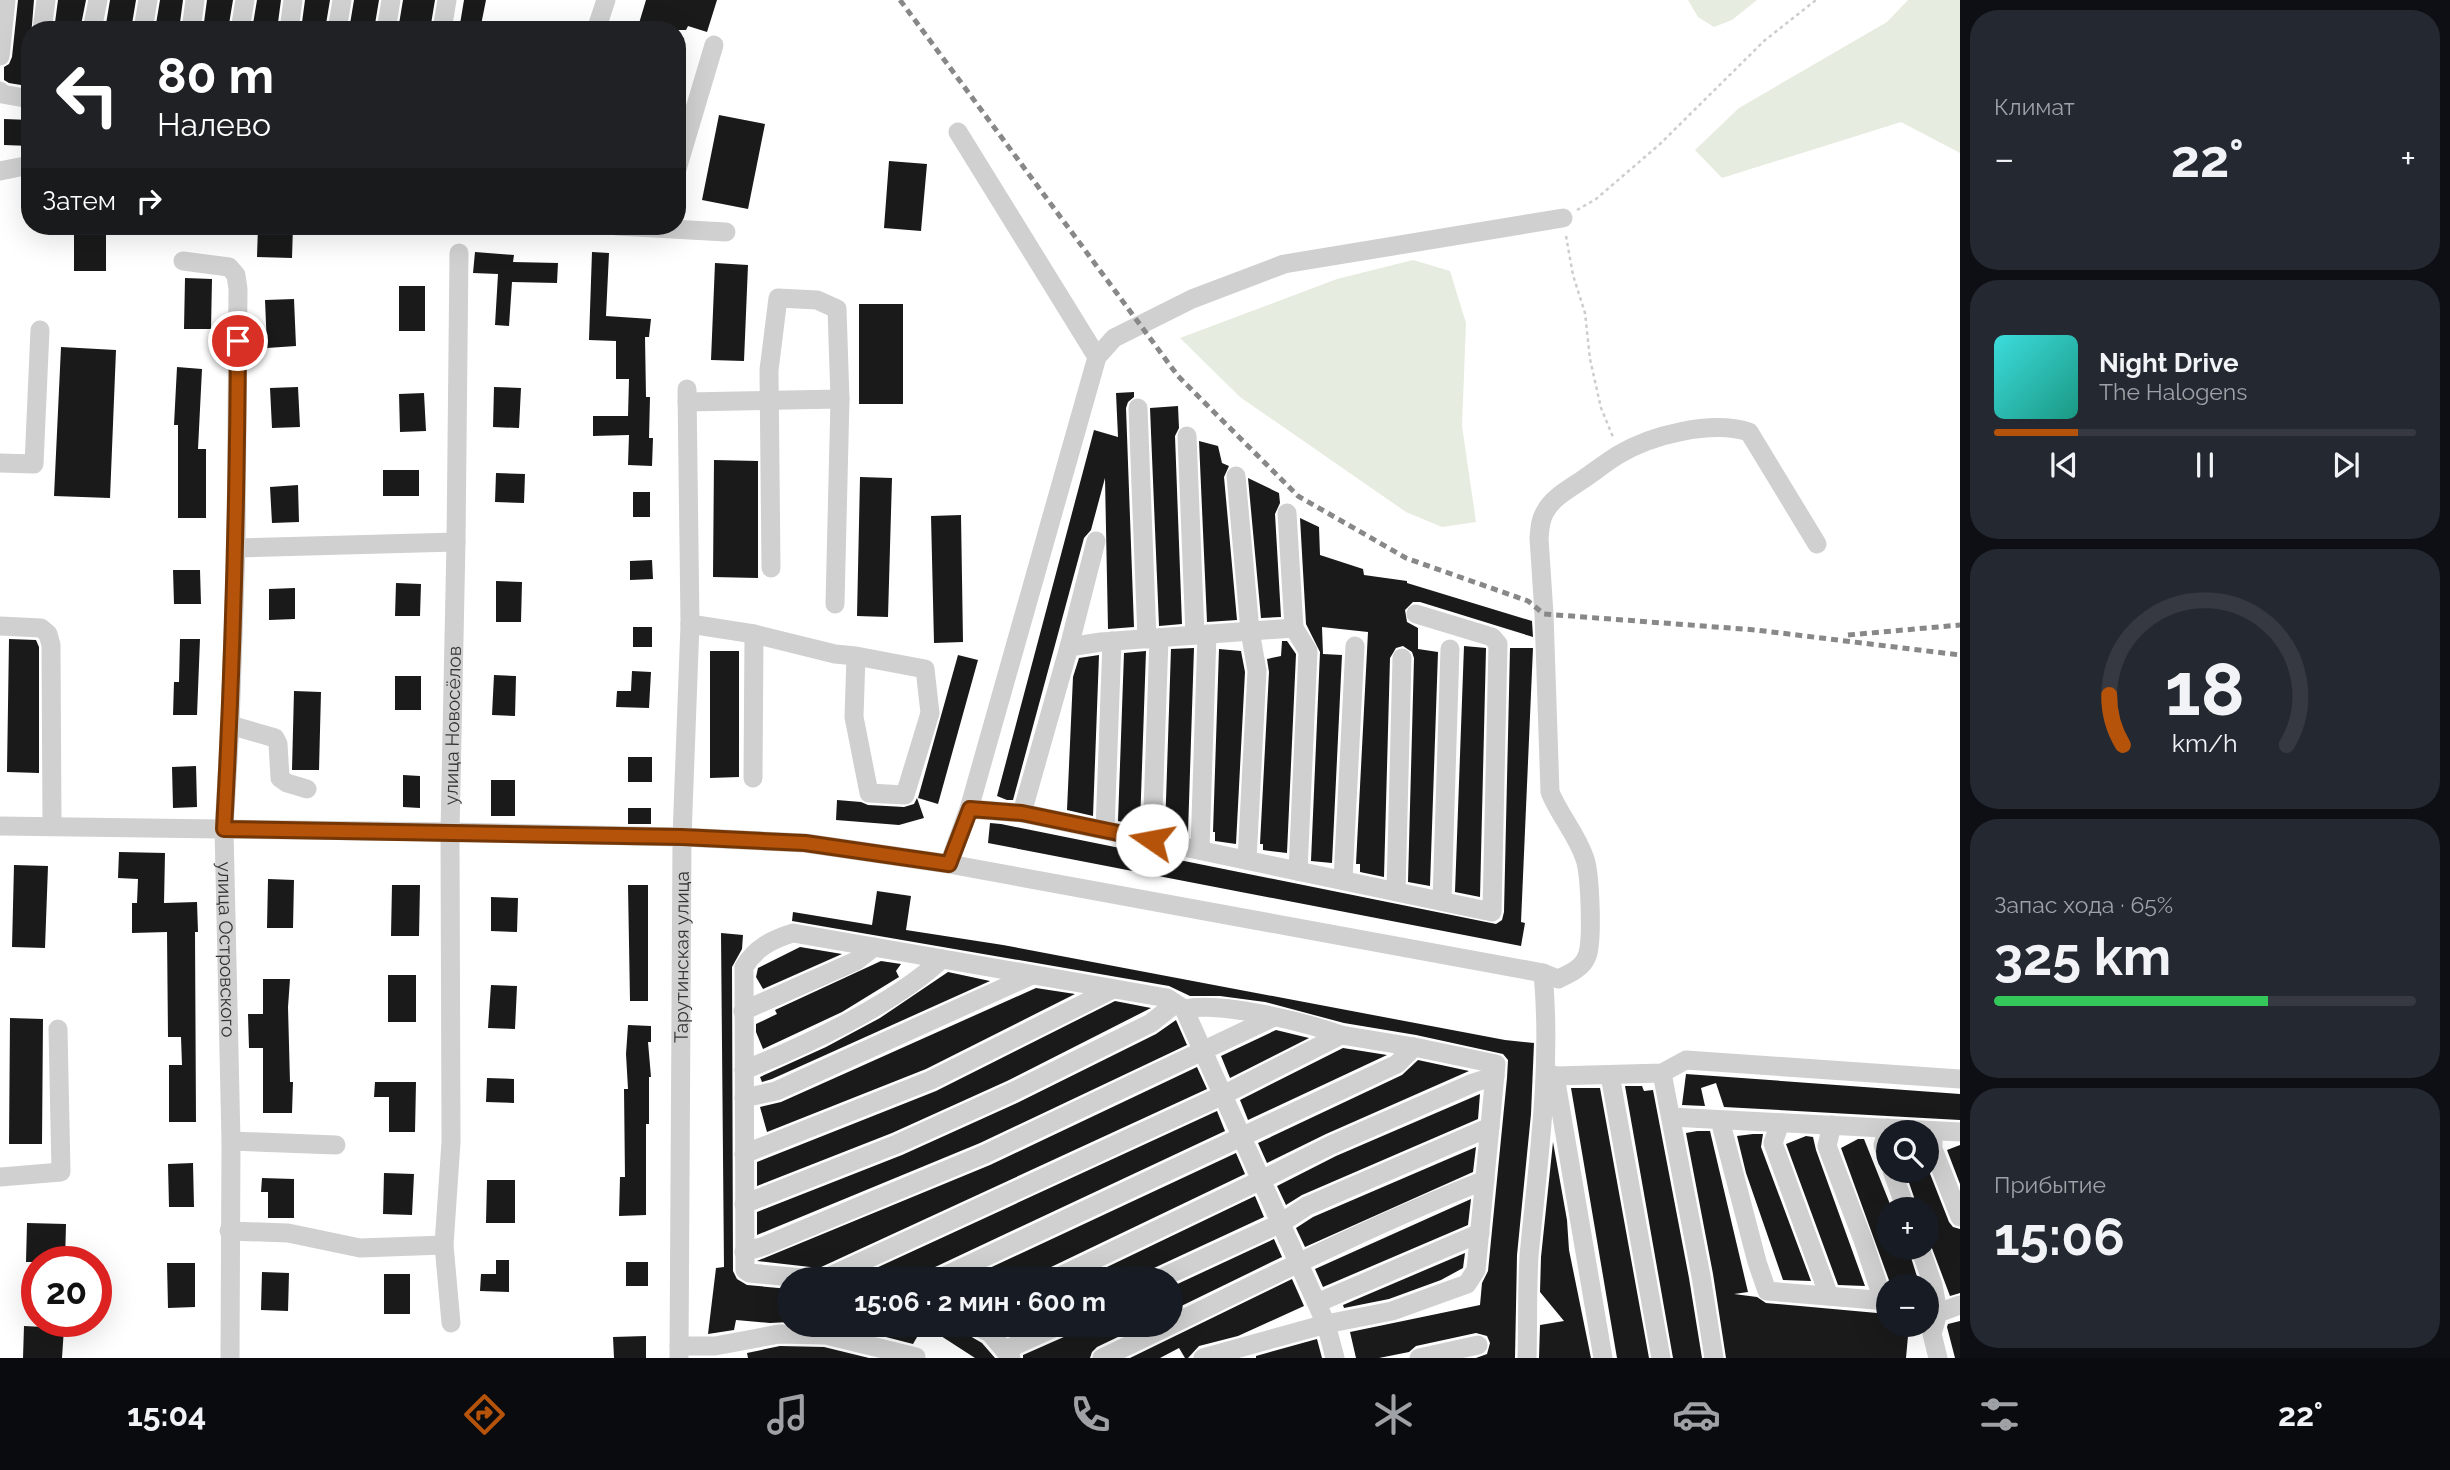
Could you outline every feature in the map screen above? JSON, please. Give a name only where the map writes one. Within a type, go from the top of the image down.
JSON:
[{"type":"street","points":[[0,56],[6,0]]},
{"type":"street","points":[[43,21],[46,0]]},
{"type":"street","points":[[94,21],[98,0]]},
{"type":"street","points":[[144,21],[148,0]]},
{"type":"street","points":[[192,21],[195,0]]},
{"type":"street","points":[[242,21],[245,0]]},
{"type":"street","points":[[290,21],[293,0]]},
{"type":"street","points":[[338,21],[342,0]]},
{"type":"street","points":[[388,21],[391,0]]},
{"type":"street","points":[[444,21],[447,0]]},
{"type":"street","points":[[599,21],[606,0]]},
{"type":"street","points":[[686,140],[715,46]]},
{"type":"street","points":[[0,91],[2,94],[21,97]]},
{"type":"street","points":[[958,132],[1097,357]]},
{"type":"street","points":[[0,172],[21,167]]},
{"type":"street","points":[[949,864],[970,809],[1097,357],[1114,338],[1192,299],[1284,264],[1563,218]]},
{"type":"street","points":[[686,230],[726,232]]},
{"type":"street","name":"улица Новосёлов","points":[[451,1323],[444,1245],[451,1142],[450,832],[457,542],[459,253]]},
{"type":"street","name":"улица Островского","points":[[183,261],[229,267],[236,275],[238,289],[236,548],[224,829],[231,1141],[230,1358]]},
{"type":"street","points":[[771,568],[769,370],[778,298],[817,300],[837,309],[840,399],[835,604]]},
{"type":"street","points":[[0,463],[34,464],[40,330]]},
{"type":"street","name":"Тарутинская улица","points":[[679,1352],[682,837],[690,624],[687,396],[771,401]]},
{"type":"street","points":[[771,401],[840,399]]},
{"type":"street","points":[[1138,408],[1153,638],[1152,840]]},
{"type":"street","points":[[0,826],[450,832],[682,837],[805,843],[949,864],[1543,973],[1558,979],[1576,971],[1587,956],[1589,883],[1586,860],[1576,838],[1555,806],[1550,792],[1540,526],[1545,512],[1554,500],[1619,454],[1657,439],[1710,426],[1733,427],[1749,432],[1817,544]]},
{"type":"street","points":[[1187,436],[1201,635],[1200,850]]},
{"type":"street","points":[[1236,476],[1250,631],[1257,671],[1248,860]]},
{"type":"street","points":[[1287,513],[1294,628],[1308,651],[1298,871]]},
{"type":"street","points":[[1022,813],[1096,541]]},
{"type":"street","points":[[236,548],[457,542]]},
{"type":"street","points":[[970,809],[1022,813],[1492,912],[1497,644],[1492,637],[1416,614]]},
{"type":"street","points":[[690,624],[754,634],[835,654],[856,656],[925,669],[930,713],[905,795],[869,793],[854,717],[856,656]]},
{"type":"street","points":[[0,626],[41,628],[48,634],[51,645],[52,825]]},
{"type":"street","points":[[1069,647],[1112,641],[1294,628]]},
{"type":"street","points":[[753,778],[754,634]]},
{"type":"street","points":[[1105,830],[1112,641]]},
{"type":"street","points":[[1343,880],[1355,646]]},
{"type":"street","points":[[1442,901],[1450,649]]},
{"type":"street","points":[[1396,891],[1402,658]]},
{"type":"street","points":[[230,725],[275,738],[278,744],[280,778],[307,789]]},
{"type":"street","points":[[777,1276],[749,1273],[745,1270],[744,967],[749,958],[771,940],[793,933],[1167,998],[1179,1006],[1203,1052],[1300,1264],[1326,1324],[1335,1358]]},
{"type":"street","points":[[743,1011],[856,961],[874,947]]},
{"type":"street","points":[[744,1070],[789,1052],[883,1001],[928,972],[942,959]]},
{"type":"street","points":[[1543,973],[1550,1074],[1603,1358]]},
{"type":"street","points":[[744,1098],[789,1086],[1032,975]]},
{"type":"street","points":[[744,1154],[931,1080],[1113,989]]},
{"type":"street","points":[[744,1205],[897,1144],[1012,1092],[1151,1023],[1179,1006],[1199,1006],[1273,1017],[1341,1035],[1496,1064],[1476,1270],[1467,1284],[1392,1311],[1326,1324],[1203,1358]]},
{"type":"street","points":[[744,1252],[985,1154],[1273,1017]]},
{"type":"street","points":[[0,1177],[61,1172],[58,1029]]},
{"type":"street","points":[[850,1267],[1223,1095],[1341,1035]]},
{"type":"street","points":[[963,1267],[1397,1064],[1415,1047]]},
{"type":"street","points":[[1550,1074],[1662,1073],[1686,1060],[1960,1079]]},
{"type":"street","points":[[1662,1073],[1714,1358]]},
{"type":"street","points":[[1527,1358],[1529,1260],[1550,1074]]},
{"type":"street","points":[[1610,1075],[1661,1358]]},
{"type":"street","points":[[1079,1267],[1331,1145],[1472,1083],[1495,1076]]},
{"type":"street","points":[[1671,1117],[1876,1127]]},
{"type":"street","points":[[1720,1119],[1767,1291],[1876,1300]]},
{"type":"street","points":[[1780,1123],[1773,1143],[1829,1296]]},
{"type":"street","points":[[1832,1125],[1827,1146],[1876,1276]]},
{"type":"street","points":[[1183,1268],[1281,1223],[1307,1206],[1490,1127]]},
{"type":"street","points":[[1939,1131],[1960,1132]]},
{"type":"street","points":[[231,1141],[336,1144]]},
{"type":"street","points":[[1939,1164],[1960,1217]]},
{"type":"street","points":[[1102,1358],[1374,1227],[1485,1181]]},
{"type":"street","points":[[229,1231],[288,1233],[360,1248],[444,1245]]},
{"type":"street","points":[[1317,1303],[1479,1233]]},
{"type":"street","points":[[1939,1309],[1960,1306]]},
{"type":"street","points":[[679,1352],[779,1334],[826,1335],[916,1357]]},
{"type":"street","points":[[993,1337],[1008,1354],[1038,1337]]},
{"type":"street","points":[[1933,1337],[1938,1358]]},
{"type":"street","points":[[1419,1358],[1478,1345]]},
{"type":"path","points":[[1619,454],[1601,408],[1590,359],[1585,313],[1573,275],[1563,218],[1596,199],[1614,184],[1660,144],[1764,41],[1816,0]]},
{"type":"shaded area","points":[[1688,0],[1757,0],[1732,20],[1714,27],[1698,17]]},
{"type":"shaded area","points":[[1908,0],[1960,0],[1960,153],[1901,122],[1722,178],[1695,150],[1739,108],[1887,22]]},
{"type":"shaded area","points":[[1413,260],[1450,271],[1466,323],[1462,426],[1476,522],[1442,527],[1406,512],[1240,397],[1180,338],[1337,279]]},
{"type":"building","points":[[18,0],[34,0],[32,21],[21,21],[21,85],[4,80],[4,67],[12,57]]},
{"type":"building","points":[[58,0],[86,0],[82,21],[55,21]]},
{"type":"building","points":[[110,0],[136,0],[132,21],[106,21]]},
{"type":"building","points":[[160,0],[183,0],[180,21],[156,21]]},
{"type":"building","points":[[207,0],[233,0],[230,21],[204,21]]},
{"type":"building","points":[[257,0],[281,0],[278,21],[254,21]]},
{"type":"building","points":[[305,0],[330,0],[326,21],[302,21]]},
{"type":"building","points":[[354,0],[379,0],[376,21],[350,21]]},
{"type":"building","points":[[403,0],[435,0],[432,21],[400,21]]},
{"type":"building","points":[[464,0],[486,0],[482,21],[460,21]]},
{"type":"building","points":[[646,0],[717,0],[707,32],[688,26],[686,30],[686,21],[640,21]]},
{"type":"building","points":[[719,115],[765,124],[748,209],[702,200]]},
{"type":"building","points":[[4,119],[21,120],[21,146],[4,145]]},
{"type":"building","points":[[889,161],[927,164],[921,231],[884,228]]},
{"type":"building","points":[[74,235],[106,235],[106,271],[74,271]]},
{"type":"building","points":[[258,235],[293,235],[292,258],[257,257]]},
{"type":"building","points":[[475,252],[514,255],[513,262],[558,263],[557,283],[512,282],[509,326],[495,325],[498,274],[473,273]]},
{"type":"building","points":[[592,252],[609,253],[606,316],[651,319],[649,337],[645,337],[646,397],[650,397],[649,438],[653,438],[652,466],[628,465],[629,435],[593,436],[593,416],[628,416],[629,379],[616,379],[616,341],[589,340]]},
{"type":"building","points":[[715,263],[748,265],[744,361],[711,360]]},
{"type":"building","points":[[185,278],[212,279],[211,329],[184,329]]},
{"type":"building","points":[[399,286],[425,286],[425,331],[399,331]]},
{"type":"building","points":[[294,299],[296,346],[267,348],[265,300]]},
{"type":"building","points":[[859,304],[903,304],[903,404],[859,404]]},
{"type":"building","points":[[61,347],[116,350],[110,498],[54,496]]},
{"type":"building","points":[[177,367],[202,369],[198,449],[206,449],[206,518],[178,518],[178,425],[174,425]]},
{"type":"building","points":[[298,387],[300,427],[272,428],[270,388]]},
{"type":"building","points":[[494,387],[521,388],[519,428],[493,427]]},
{"type":"building","points":[[1134,392],[1134,397],[1126,408],[1134,627],[1108,629],[1105,478],[1091,530],[1084,538],[1013,800],[1007,800],[997,796],[1094,430],[1118,437],[1116,393]]},
{"type":"building","points":[[424,393],[426,431],[400,432],[399,394]]},
{"type":"building","points":[[1178,406],[1179,428],[1175,436],[1182,624],[1159,626],[1150,408]]},
{"type":"building","points":[[1199,441],[1218,446],[1222,463],[1229,466],[1224,477],[1237,620],[1207,622]]},
{"type":"building","points":[[714,460],[758,461],[758,578],[713,577]]},
{"type":"building","points":[[383,470],[419,470],[419,496],[383,496]]},
{"type":"building","points":[[496,473],[525,474],[524,503],[495,502]]},
{"type":"building","points":[[860,477],[892,478],[888,617],[857,616]]},
{"type":"building","points":[[1248,478],[1279,493],[1280,503],[1275,514],[1281,617],[1261,618]]},
{"type":"building","points":[[298,485],[299,522],[272,523],[270,487]]},
{"type":"building","points":[[633,492],[650,492],[650,517],[633,517]]},
{"type":"building","points":[[961,515],[963,642],[934,643],[931,516]]},
{"type":"building","points":[[1300,518],[1319,527],[1320,555],[1363,569],[1364,575],[1407,581],[1532,621],[1533,637],[1420,602],[1413,602],[1405,610],[1407,622],[1418,628],[1418,649],[1438,652],[1430,886],[1408,882],[1414,658],[1412,652],[1403,646],[1396,648],[1390,658],[1384,877],[1360,872],[1360,864],[1356,864],[1368,632],[1322,627],[1323,654],[1342,655],[1332,863],[1311,861],[1320,652],[1306,624]]},
{"type":"building","points":[[652,560],[653,579],[630,580],[630,561]]},
{"type":"building","points":[[173,570],[200,570],[201,604],[174,604]]},
{"type":"building","points":[[496,581],[522,582],[521,622],[496,622]]},
{"type":"building","points":[[396,583],[421,584],[420,616],[395,616]]},
{"type":"building","points":[[295,588],[295,619],[269,620],[269,589]]},
{"type":"building","points":[[633,627],[652,627],[652,647],[633,647]]},
{"type":"building","points":[[9,639],[36,640],[39,647],[39,773],[7,772]]},
{"type":"building","points":[[180,639],[200,639],[197,715],[173,715],[174,682],[179,682]]},
{"type":"building","points":[[1282,641],[1287,641],[1296,654],[1287,853],[1263,850],[1263,844],[1260,844],[1269,672],[1267,659],[1281,656]]},
{"type":"building","points":[[1464,646],[1486,648],[1480,897],[1455,892]]},
{"type":"building","points":[[1194,648],[1188,833],[1175,833],[1165,831],[1171,649]]},
{"type":"building","points":[[1510,648],[1533,648],[1521,922],[1525,923],[1521,946],[988,843],[990,823],[1001,824],[1496,924],[1502,920],[1504,912]]},
{"type":"building","points":[[1219,649],[1241,651],[1245,672],[1236,844],[1215,841],[1213,832]]},
{"type":"building","points":[[710,651],[739,651],[739,777],[710,778]]},
{"type":"building","points":[[1146,651],[1140,825],[1118,821],[1124,653]]},
{"type":"building","points":[[958,655],[978,660],[938,804],[918,798]]},
{"type":"building","points":[[1099,655],[1093,816],[1067,810],[1073,677],[1079,658]]},
{"type":"building","points":[[632,671],[651,672],[649,708],[616,707],[617,691],[631,691]]},
{"type":"building","points":[[494,675],[516,676],[515,716],[492,715]]},
{"type":"building","points":[[395,676],[421,676],[421,710],[395,710]]},
{"type":"building","points":[[294,691],[321,692],[319,770],[292,770]]},
{"type":"building","points":[[628,757],[652,757],[652,782],[628,782]]},
{"type":"building","points":[[196,766],[197,807],[173,808],[172,767]]},
{"type":"building","points":[[403,775],[420,776],[420,808],[403,807]]},
{"type":"building","points":[[491,780],[515,780],[515,816],[491,816]]},
{"type":"building","points":[[917,798],[924,818],[899,825],[836,820],[837,800],[904,807],[914,804]]},
{"type":"building","points":[[628,808],[651,808],[651,824],[628,824]]},
{"type":"building","points":[[119,852],[165,853],[164,903],[197,902],[196,1122],[169,1122],[169,1065],[182,1065],[181,1037],[168,1037],[167,932],[132,933],[132,903],[137,903],[138,879],[118,878]]},
{"type":"building","points":[[14,865],[48,866],[45,948],[12,947]]},
{"type":"building","points":[[268,879],[294,880],[293,928],[267,928]]},
{"type":"building","points":[[392,885],[420,885],[419,936],[391,936]]},
{"type":"building","points":[[628,885],[648,885],[648,1001],[630,1001]]},
{"type":"building","points":[[877,891],[911,896],[906,930],[1003,945],[1505,1040],[1534,1043],[1531,1114],[1517,1255],[1515,1358],[1476,1358],[1487,1354],[1490,1343],[1487,1336],[1476,1333],[1416,1346],[1409,1352],[1379,1358],[1356,1358],[1350,1332],[1480,1305],[1482,1283],[1488,1271],[1507,1078],[1508,1060],[1503,1054],[1344,1023],[1265,1002],[1220,996],[1190,996],[1169,986],[792,921],[793,912],[872,925]]},
{"type":"building","points":[[491,897],[518,898],[517,932],[491,931]]},
{"type":"building","points":[[721,933],[743,935],[742,949],[732,967],[733,1271],[737,1279],[747,1285],[777,1288],[777,1323],[736,1320],[734,1330],[708,1334],[716,1268],[724,1267]]},
{"type":"building","points":[[800,947],[842,954],[763,989],[756,977],[758,968]]},
{"type":"building","points":[[881,961],[901,964],[896,971],[899,977],[842,1012],[763,1049],[756,1032],[756,1024],[777,1014],[775,1010]]},
{"type":"building","points":[[948,972],[990,981],[762,1082],[760,1077],[826,1047],[880,1018]]},
{"type":"building","points":[[388,975],[416,975],[416,1022],[388,1022]]},
{"type":"building","points":[[263,979],[290,979],[288,1007],[290,1082],[293,1082],[292,1113],[263,1113],[263,1048],[249,1048],[248,1014],[263,1014]]},
{"type":"building","points":[[491,985],[517,986],[515,1029],[488,1028]]},
{"type":"building","points":[[1036,988],[1075,994],[926,1069],[767,1132],[760,1107],[781,1102]]},
{"type":"building","points":[[1115,1001],[1151,1008],[1007,1081],[892,1133],[757,1186],[757,1162],[936,1091]]},
{"type":"building","points":[[10,1018],[43,1019],[42,1144],[9,1144]]},
{"type":"building","points":[[1176,1020],[1187,1045],[980,1143],[757,1235],[757,1212],[902,1155],[1017,1103],[1156,1034]]},
{"type":"building","points":[[628,1025],[651,1026],[651,1042],[648,1042],[651,1077],[649,1124],[646,1124],[646,1215],[619,1216],[620,1177],[625,1177],[624,1089],[628,1089]]},
{"type":"building","points":[[1276,1030],[1309,1038],[1230,1078],[1221,1056]]},
{"type":"building","points":[[1343,1048],[1387,1055],[1248,1120],[1240,1100]]},
{"type":"building","points":[[1418,1060],[1469,1071],[1267,1163],[1258,1143],[1402,1075]]},
{"type":"building","points":[[1197,1067],[1207,1089],[821,1267],[757,1261],[990,1165]]},
{"type":"building","points":[[1686,1074],[1960,1094],[1960,1120],[1724,1107],[1716,1083],[1701,1088],[1705,1106],[1682,1105]]},
{"type":"building","points":[[487,1078],[514,1079],[514,1103],[486,1102]]},
{"type":"building","points":[[375,1082],[416,1082],[415,1132],[389,1132],[389,1097],[374,1097]]},
{"type":"building","points":[[1625,1086],[1642,1086],[1644,1091],[1653,1090],[1702,1358],[1673,1358]]},
{"type":"building","points":[[1571,1088],[1600,1088],[1649,1358],[1617,1358]]},
{"type":"building","points":[[1480,1094],[1478,1119],[1302,1195],[1286,1205],[1277,1186],[1336,1156]]},
{"type":"building","points":[[1217,1111],[1225,1131],[935,1267],[878,1267]]},
{"type":"building","points":[[1710,1131],[1748,1292],[1734,1294],[1757,1297],[1766,1303],[1876,1313],[1876,1337],[1908,1337],[1906,1358],[1726,1358],[1686,1133]]},
{"type":"building","points":[[1763,1134],[1761,1147],[1811,1281],[1783,1280],[1746,1173],[1737,1136]]},
{"type":"building","points":[[1806,1136],[1813,1137],[1865,1286],[1838,1285],[1786,1144]]},
{"type":"building","points":[[1858,1139],[1864,1139],[1876,1169],[1876,1183],[1882,1183],[1887,1197],[1876,1197],[1876,1244],[1841,1148]]},
{"type":"building","points":[[1553,1142],[1567,1220],[1569,1250],[1591,1358],[1539,1358],[1540,1325],[1564,1321],[1540,1292]]},
{"type":"building","points":[[1960,1145],[1960,1184],[1947,1150]]},
{"type":"building","points":[[1476,1147],[1473,1172],[1305,1247],[1296,1228],[1313,1217]]},
{"type":"building","points":[[1236,1153],[1245,1174],[1051,1267],[992,1267]]},
{"type":"building","points":[[193,1163],[194,1207],[169,1207],[168,1164]]},
{"type":"building","points":[[384,1173],[414,1174],[412,1215],[383,1214]]},
{"type":"building","points":[[262,1178],[294,1179],[294,1218],[268,1218],[268,1192],[261,1192]]},
{"type":"building","points":[[487,1180],[515,1180],[515,1223],[486,1223]]},
{"type":"building","points":[[1909,1183],[1934,1183],[1949,1222],[1960,1229],[1960,1293],[1950,1296],[1936,1260],[1939,1260],[1939,1197],[1914,1197]]},
{"type":"building","points":[[1255,1196],[1264,1217],[1156,1267],[1107,1267]]},
{"type":"building","points":[[1471,1199],[1468,1225],[1323,1287],[1315,1269]]},
{"type":"building","points":[[27,1223],[66,1224],[65,1246],[26,1246]]},
{"type":"building","points":[[1274,1239],[1282,1257],[1183,1305],[1183,1281]]},
{"type":"building","points":[[1465,1253],[1463,1268],[1441,1280],[1389,1299],[1344,1308],[1343,1305]]},
{"type":"building","points":[[496,1260],[509,1260],[509,1292],[480,1291],[481,1274],[496,1274]]},
{"type":"building","points":[[1882,1260],[1912,1260],[1916,1274],[1887,1274]]},
{"type":"building","points":[[626,1262],[648,1262],[648,1286],[626,1286]]},
{"type":"building","points":[[167,1263],[195,1263],[195,1307],[168,1308]]},
{"type":"building","points":[[262,1272],[289,1273],[288,1311],[261,1310]]},
{"type":"building","points":[[384,1274],[410,1274],[410,1314],[384,1314]]},
{"type":"building","points":[[1292,1279],[1304,1306],[1238,1336],[1199,1346],[1188,1358],[1185,1358],[1179,1348],[1160,1358],[1130,1358],[1173,1337],[1183,1337],[1183,1332]]},
{"type":"building","points":[[1960,1321],[1960,1358],[1955,1358],[1947,1327],[1948,1324]]},
{"type":"building","points":[[646,1336],[646,1358],[614,1358],[613,1337]]},
{"type":"building","points":[[24,1337],[63,1337],[62,1358],[23,1358]]},
{"type":"building","points":[[886,1337],[917,1337],[913,1344]]},
{"type":"building","points":[[943,1337],[972,1337],[982,1343],[995,1358],[975,1358]]},
{"type":"building","points":[[1064,1337],[1118,1337],[1097,1347],[1090,1358],[1023,1358],[1023,1355]]},
{"type":"building","points":[[1317,1339],[1322,1358],[1256,1358],[1256,1356]]},
{"type":"building","points":[[780,1346],[824,1347],[869,1358],[748,1358],[747,1353]]},
{"type":"railway","points":[[900,0],[1178,376],[1298,496],[1406,558],[1528,601],[1544,614],[1756,630],[1960,655]]},
{"type":"railway","points":[[1848,635],[1960,625]]},
{"type":"route","points":[[238,341],[236,548],[224,829],[682,837],[805,843],[949,864],[970,809],[1022,813],[1152,840]]}]
